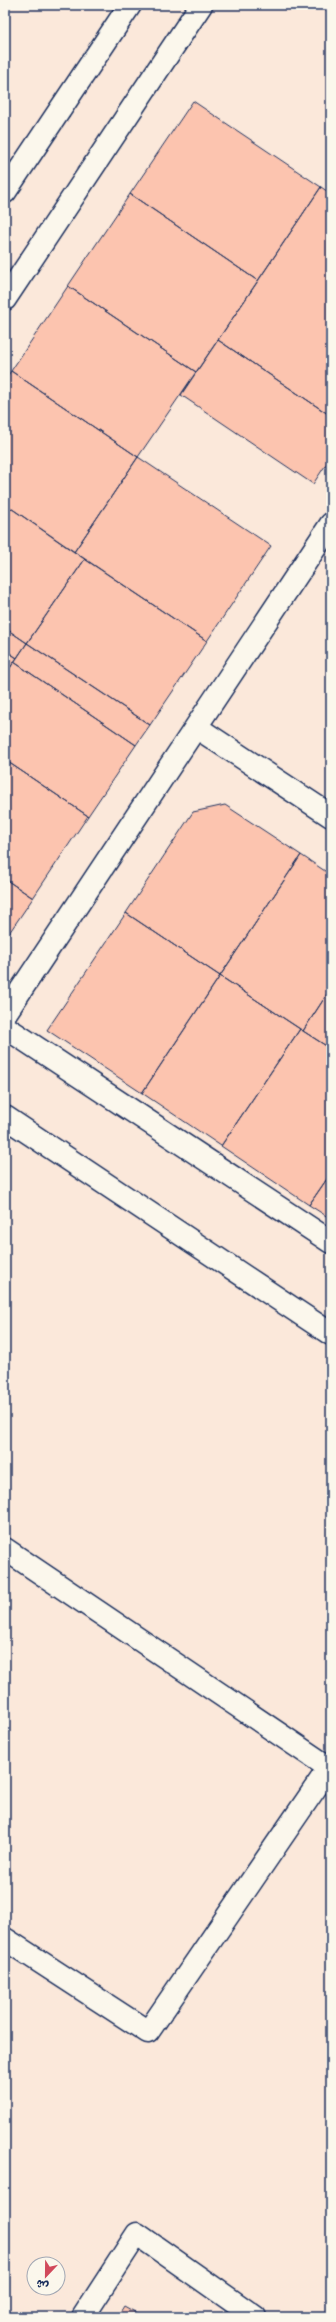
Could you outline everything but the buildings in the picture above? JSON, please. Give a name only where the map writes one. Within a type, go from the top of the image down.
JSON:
[{"type":"street","points":[[5,192],[130,5]]},
{"type":"street","points":[[5,299],[201,5]]},
{"type":"street","points":[[5,1014],[331,524]]},
{"type":"street","points":[[196,727],[331,816]]},
{"type":"street","points":[[5,1027],[331,1242]]},
{"type":"street","points":[[5,1117],[331,1334]]},
{"type":"street","points":[[5,1550],[330,1768],[148,2032],[5,1939]]},
{"type":"street","points":[[83,2317],[137,2234],[255,2317]]}]
